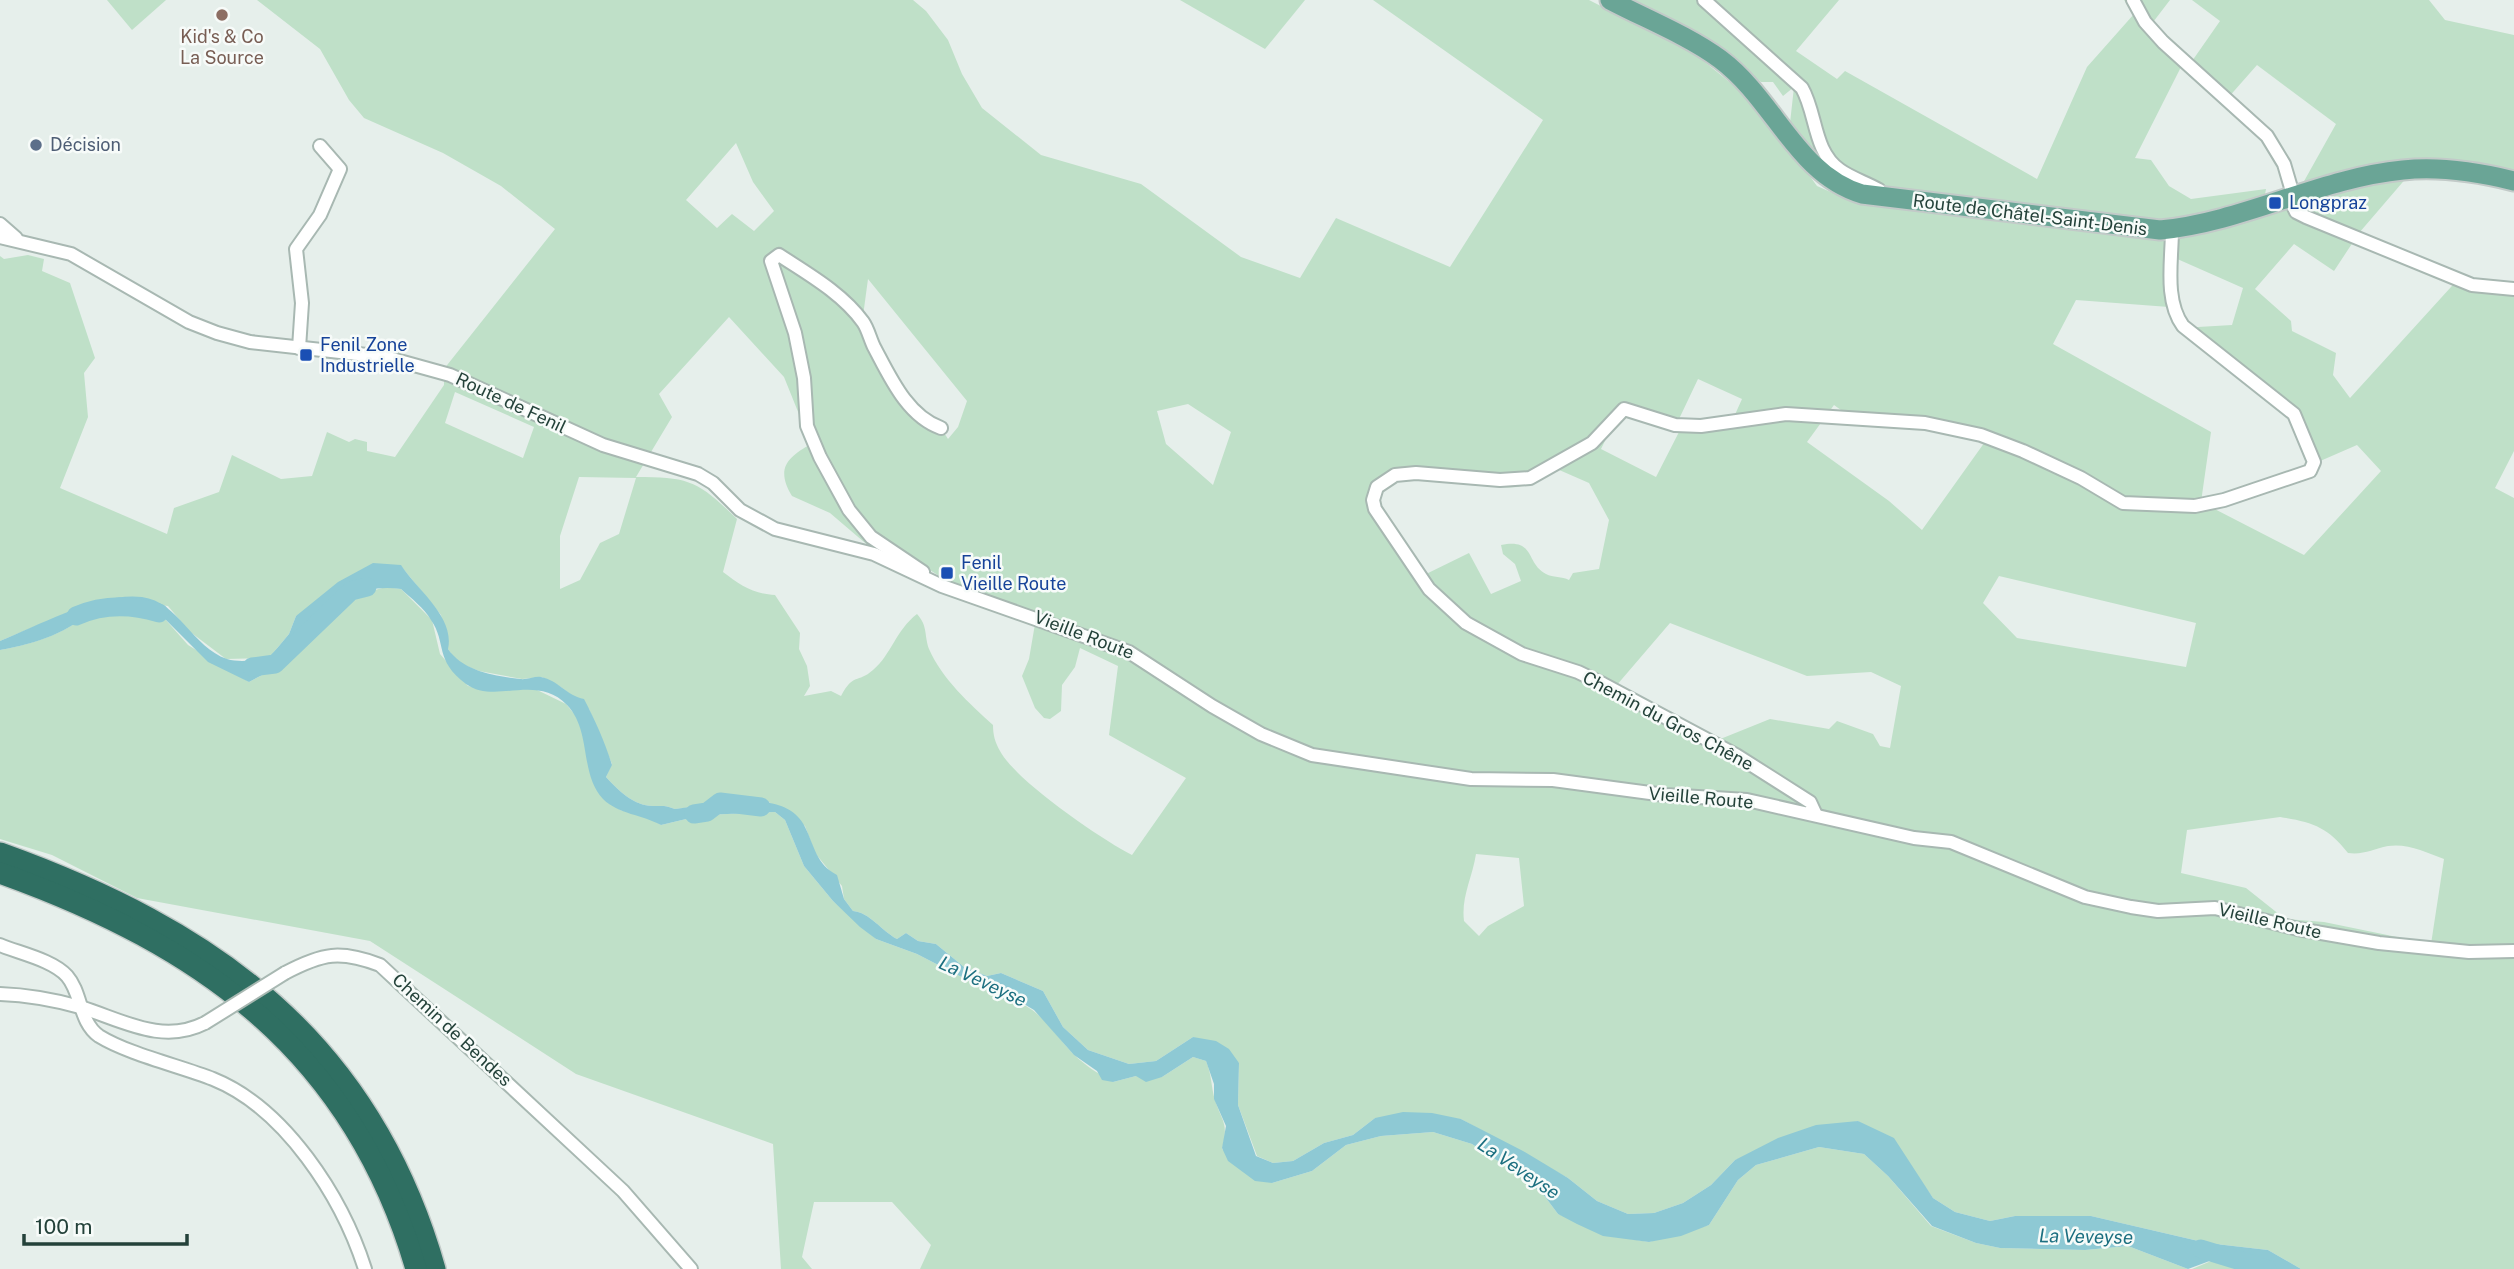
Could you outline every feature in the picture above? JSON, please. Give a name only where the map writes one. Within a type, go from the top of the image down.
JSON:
[{"type":"highway","points":[[0,853],[79,884],[168,927],[233,970],[292,1020],[331,1063],[380,1136],[414,1207],[435,1269]]},
{"type":"highway","points":[[0,873],[99,913],[150,938],[223,985],[278,1032],[316,1074],[365,1145],[390,1196],[416,1269]]},
{"type":"main road","name":"Route de Châtel-Saint-Denis","points":[[1610,0],[1719,59],[1760,97],[1815,170],[1830,181],[1843,188],[1882,198],[2138,229],[2172,229],[2206,224],[2292,198],[2401,170],[2445,169],[2514,181]]},
{"type":"street","points":[[1704,0],[1802,88],[1812,104],[1826,157],[1841,171],[1879,190],[1882,198]]},
{"type":"street","points":[[2133,0],[2145,23],[2177,57],[2267,136],[2284,164],[2296,212],[2440,273],[2483,287],[2514,289]]},
{"type":"street","points":[[299,348],[302,303],[296,249],[320,215],[340,169],[320,146]]},
{"type":"street","name":"Route de Fenil","points":[[0,224],[20,240]]},
{"type":"street","name":"Chemin du Gros Chêne","points":[[1816,815],[1810,802],[1736,755],[1603,684],[1578,672],[1522,654],[1460,619],[1429,589],[1381,520],[1373,501],[1377,487],[1385,479],[1405,473],[1500,480],[1530,478],[1592,443],[1624,409],[1675,425],[1701,426],[1786,414],[1925,423],[1982,435],[2023,451],[2081,478],[2123,503],[2195,506],[2224,500],[2310,471],[2314,462],[2294,414],[2183,326],[2176,316],[2171,281],[2172,229]]},
{"type":"street","name":"Route de Fenil","points":[[0,237],[71,254],[198,325],[250,342],[385,356],[450,375],[603,445],[698,474],[740,510],[775,529],[874,554],[942,586],[989,603]]},
{"type":"street","points":[[941,428],[928,423],[911,410],[874,346],[864,323],[837,294],[779,255],[771,261],[795,332],[804,378],[807,426],[820,457],[849,510],[871,537],[942,586]]},
{"type":"street","name":"Vieille Route","points":[[989,603],[1019,611],[1129,652],[1194,695],[1261,734],[1325,758],[1471,779],[1553,780],[1665,795],[1740,799],[1920,839],[1951,842],[2085,897],[2131,907],[2158,911],[2215,908],[2298,929],[2379,943],[2469,953],[2514,951]]},
{"type":"street","points":[[0,946],[58,969],[74,987],[95,1033],[104,1039],[229,1086],[273,1119],[325,1186],[351,1235],[365,1269]]},
{"type":"street","name":"Chemin de Bendes","points":[[0,994],[41,998],[81,1007],[158,1032],[191,1030],[285,973],[328,955],[353,955],[380,965],[623,1191],[691,1269]]},
{"type":"green space","points":[[107,0],[166,0],[132,30]]},
{"type":"green space","points":[[257,0],[913,0],[926,11],[948,40],[962,74],[982,108],[1041,155],[1141,184],[1241,257],[1300,278],[1336,218],[1450,267],[1543,120],[1373,0],[1589,0],[1695,54],[1759,106],[1817,186],[1851,201],[2164,236],[2354,186],[2408,176],[2359,233],[2334,271],[2294,244],[2255,289],[2291,321],[2292,331],[2336,353],[2333,375],[2350,398],[2461,276],[2514,286],[2514,451],[2495,488],[2514,498],[2514,1269],[2301,1269],[2268,1250],[2207,1243],[2091,1216],[2015,1216],[1990,1221],[1955,1212],[1933,1198],[1916,1174],[1858,1121],[1735,1160],[1711,1185],[1683,1203],[1654,1213],[1628,1214],[1597,1201],[1568,1178],[1461,1119],[1375,1118],[1353,1135],[1324,1143],[1293,1161],[1273,1163],[1257,1156],[1238,1105],[1239,1063],[1193,1037],[1156,1061],[1129,1064],[1088,1050],[1063,1027],[1043,991],[1001,973],[987,976],[964,967],[936,944],[918,941],[906,933],[897,939],[870,918],[853,911],[844,899],[842,886],[815,853],[805,826],[764,799],[675,809],[646,805],[633,800],[606,777],[612,764],[589,709],[561,687],[542,677],[522,679],[479,671],[457,662],[448,649],[441,615],[401,566],[296,616],[289,634],[269,658],[226,659],[189,631],[168,606],[117,599],[62,615],[0,641],[0,256],[4,259],[28,255],[44,259],[42,271],[70,283],[95,358],[84,373],[88,417],[60,488],[167,534],[174,508],[219,492],[232,455],[281,479],[312,476],[327,432],[349,442],[355,439],[367,442],[367,451],[395,457],[444,385],[444,369],[555,229],[501,186],[443,153],[364,118],[349,100],[320,49]],"holes":[[[736,143],[753,182],[774,211],[754,231],[732,214],[717,228],[686,200]],[[2166,254],[2243,288],[2232,325],[2181,328],[2292,415],[2311,465],[2357,445],[2381,471],[2304,555],[2201,502],[2211,432],[2053,344],[2076,300],[2169,307]],[[868,279],[967,401],[958,427],[948,439],[941,428],[911,410],[863,316]],[[729,317],[784,377],[811,444],[786,464],[785,478],[792,496],[830,513],[871,548],[916,561],[953,585],[1035,624],[1029,659],[1022,676],[1035,708],[1044,718],[1050,719],[1061,711],[1062,685],[1075,667],[1080,648],[1118,666],[1109,735],[1186,778],[1132,855],[1118,847],[1060,808],[1009,763],[997,745],[993,725],[941,671],[929,649],[923,623],[917,614],[904,627],[879,664],[868,674],[853,681],[841,696],[831,691],[804,696],[810,686],[807,666],[799,649],[800,633],[775,595],[747,588],[723,572],[737,519],[712,496],[692,484],[669,478],[636,477],[672,417],[659,394]],[[1698,379],[1742,399],[1733,419],[1679,419]],[[455,392],[534,427],[523,458],[445,423]],[[1188,404],[1231,432],[1213,485],[1166,444],[1157,411]],[[1623,404],[1679,432],[1656,477],[1601,449]],[[1834,405],[1859,423],[1922,424],[1987,439],[1922,530],[1889,501],[1807,442]],[[1557,469],[1589,483],[1609,520],[1599,569],[1573,573],[1569,580],[1549,575],[1539,569],[1525,548],[1512,544],[1501,545],[1503,554],[1515,564],[1521,581],[1491,594],[1469,553],[1422,576],[1377,502],[1386,488],[1400,481],[1418,478],[1501,487],[1527,484]],[[579,477],[636,478],[619,534],[600,543],[580,580],[560,589],[560,536]],[[1999,576],[2196,623],[2186,667],[2017,638],[1983,603]],[[1670,623],[1807,676],[1871,672],[1901,686],[1890,748],[1880,746],[1873,734],[1837,721],[1829,729],[1770,719],[1703,746],[1627,705],[1616,686]],[[2280,817],[2318,827],[2333,837],[2348,853],[2402,846],[2444,859],[2431,944],[2324,922],[2285,919],[2246,888],[2181,873],[2187,830]],[[1476,854],[1519,858],[1524,906],[1488,926],[1479,936],[1464,921],[1464,904]]]},
{"type":"green space","points":[[1180,0],[1305,0],[1265,49]]},
{"type":"green space","points":[[1630,0],[1839,0],[1796,51],[1837,79],[1845,71],[2037,179],[2087,67],[2134,14],[2124,0],[2170,0],[2147,30],[2181,67],[2135,158],[2151,160],[2169,186],[2191,199],[2266,189],[2264,200],[2162,223],[1854,186],[1826,168],[1790,123],[1794,87],[1783,96],[1773,82],[1761,82],[1733,58]]},
{"type":"green space","points":[[2192,0],[2429,0],[2445,20],[2514,35],[2514,174],[2303,183],[2336,124],[2257,65],[2227,99],[2190,64],[2220,21]]},
{"type":"green space","points":[[386,587],[401,589],[432,620],[440,654],[468,686],[493,690],[533,688],[566,704],[580,721],[593,782],[620,810],[648,817],[661,825],[703,815],[775,812],[785,820],[804,866],[833,901],[876,939],[917,954],[1006,1000],[1030,1009],[1040,1016],[1075,1055],[1091,1069],[1113,1082],[1136,1076],[1162,1077],[1193,1057],[1206,1061],[1225,1128],[1222,1149],[1272,1183],[1312,1171],[1346,1145],[1381,1136],[1433,1132],[1472,1144],[1521,1176],[1543,1194],[1558,1214],[1631,1239],[1649,1242],[1709,1225],[1738,1180],[1756,1165],[1819,1147],[1864,1154],[1888,1176],[1931,1226],[1976,1243],[2000,1248],[2085,1250],[2128,1246],[2188,1269],[920,1269],[931,1245],[892,1202],[814,1202],[802,1257],[812,1269],[781,1269],[773,1144],[576,1074],[370,941],[137,898],[52,855],[0,839],[0,650],[52,636],[75,624],[97,607],[140,607],[165,619],[188,645],[249,682],[264,674],[338,600]]},
{"type":"green space","points":[[2223,1256],[2261,1267],[2262,1269],[2192,1269]]},
{"type":"water","points":[[373,563],[401,565],[441,615],[449,637],[448,649],[462,663],[500,676],[547,679],[572,695],[584,699],[600,731],[612,765],[606,777],[633,800],[646,805],[675,809],[747,801],[782,806],[795,814],[805,827],[820,860],[837,875],[844,899],[853,911],[870,918],[897,939],[906,933],[918,941],[936,944],[964,967],[987,976],[1001,973],[1043,991],[1063,1027],[1088,1050],[1129,1064],[1156,1061],[1193,1037],[1216,1041],[1229,1049],[1239,1063],[1238,1105],[1256,1156],[1273,1163],[1293,1161],[1324,1143],[1353,1135],[1375,1118],[1403,1112],[1432,1113],[1461,1119],[1523,1151],[1568,1178],[1597,1201],[1628,1214],[1654,1213],[1683,1203],[1711,1185],[1735,1160],[1778,1138],[1816,1125],[1858,1121],[1894,1138],[1933,1198],[1955,1212],[1990,1221],[2015,1216],[2091,1216],[2207,1243],[2268,1250],[2301,1269],[2262,1269],[2223,1256],[2188,1269],[2128,1246],[2085,1250],[2000,1248],[1976,1243],[1932,1226],[1888,1176],[1864,1154],[1819,1147],[1756,1165],[1738,1180],[1709,1225],[1681,1236],[1649,1242],[1603,1236],[1577,1224],[1558,1214],[1543,1194],[1521,1176],[1472,1144],[1433,1132],[1381,1136],[1346,1145],[1312,1171],[1272,1183],[1255,1181],[1228,1161],[1222,1148],[1226,1126],[1214,1099],[1214,1084],[1206,1061],[1193,1057],[1162,1077],[1146,1082],[1136,1076],[1113,1082],[1102,1080],[1097,1071],[1074,1055],[1034,1010],[1019,1001],[1006,1000],[917,954],[876,939],[860,927],[833,901],[804,866],[785,820],[775,812],[703,815],[661,825],[609,804],[596,789],[580,727],[567,705],[542,691],[490,692],[477,690],[466,684],[449,667],[436,628],[428,616],[401,589],[378,588],[358,593],[340,602],[308,628],[264,674],[249,682],[208,662],[165,619],[140,607],[97,607],[75,624],[52,636],[0,650],[0,641],[70,611],[107,600],[142,597],[166,607],[204,645],[227,659],[243,661],[269,658],[289,634],[296,616],[338,582]]},
{"type":"waterway","name":"La Veveyse","points":[[252,667],[275,664],[351,591],[367,587]]},
{"type":"waterway","name":"La Veveyse","points":[[76,616],[96,609],[117,607],[159,613]]},
{"type":"waterway","name":"La Veveyse","points":[[694,814],[707,812],[720,802],[761,807]]},
{"type":"waterway","name":"La Veveyse","points":[[2201,1249],[2267,1269]]},
{"type":"place","name":"Kid's & Co La Source","points":[[222,15]]},
{"type":"place","name":"Décision","points":[[36,145]]},
{"type":"place","name":"Longpraz","points":[[2275,203]]},
{"type":"place","name":"Fenil Zone Industrielle","points":[[306,355]]},
{"type":"place","name":"Fenil Vieille Route","points":[[947,573]]}]
